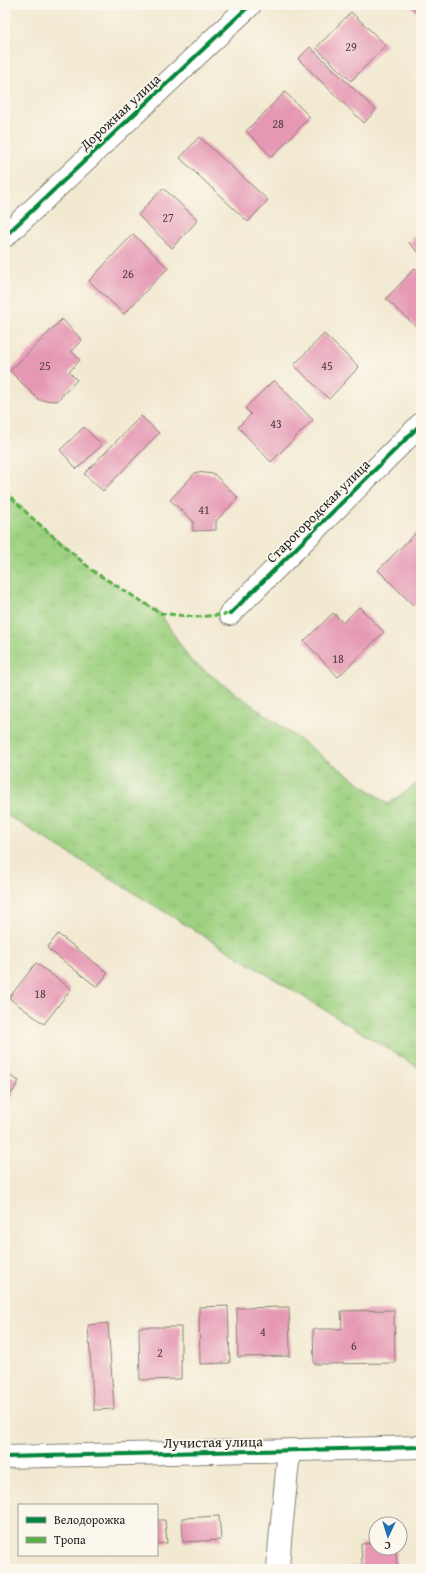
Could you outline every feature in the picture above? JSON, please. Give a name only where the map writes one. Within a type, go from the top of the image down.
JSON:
[{"type":"street","name":"Дорожная улица","points":[[5,236],[250,5]]},
{"type":"street","name":"Старогородская улица","points":[[230,614],[421,424]]},
{"type":"street","name":"Лучистая улица","points":[[5,1457],[421,1447]]},
{"type":"street","points":[[278,1569],[289,1451]]},
{"type":"green space","points":[[5,491],[31,517],[93,571],[160,613],[190,660],[388,804],[421,781],[421,1069],[5,814]]},
{"type":"building","points":[[409,5],[421,5],[421,12],[419,14]]},
{"type":"building","points":[[351,12],[386,45],[351,81],[316,48]]},
{"type":"building","points":[[310,47],[376,110],[364,123],[298,59]]},
{"type":"building","points":[[285,92],[310,117],[272,157],[246,131]]},
{"type":"building","points":[[199,137],[268,200],[248,222],[180,158]]},
{"type":"building","points":[[163,188],[198,220],[172,248],[138,215]]},
{"type":"building","points":[[421,231],[421,255],[409,243]]},
{"type":"building","points":[[133,234],[168,268],[124,314],[89,281]]},
{"type":"building","points":[[415,268],[421,274],[420,330],[386,299]]},
{"type":"building","points":[[62,319],[82,340],[71,351],[80,360],[69,372],[77,380],[57,401],[39,400],[10,371]]},
{"type":"building","points":[[324,334],[359,367],[329,399],[294,365]]},
{"type":"building","points":[[274,380],[313,420],[271,462],[238,427],[251,414],[245,408]]},
{"type":"building","points":[[141,416],[159,433],[103,491],[84,474]]},
{"type":"building","points":[[84,427],[102,445],[77,469],[60,450]]},
{"type":"building","points":[[196,472],[214,474],[238,498],[216,521],[216,530],[193,531],[193,521],[170,500]]},
{"type":"building","points":[[421,528],[421,600],[414,606],[378,570]]},
{"type":"building","points":[[359,607],[384,632],[338,677],[304,641],[333,613],[343,623]]},
{"type":"building","points":[[58,934],[108,973],[97,987],[47,948]]},
{"type":"building","points":[[36,963],[71,989],[44,1024],[9,998]]},
{"type":"building","points":[[5,1073],[19,1081],[5,1105]]},
{"type":"building","points":[[228,1306],[230,1363],[200,1364],[199,1307]]},
{"type":"building","points":[[289,1307],[290,1356],[238,1357],[237,1308]]},
{"type":"building","points":[[394,1310],[395,1363],[314,1364],[313,1329],[342,1329],[341,1311]]},
{"type":"building","points":[[108,1323],[114,1409],[94,1410],[88,1325]]},
{"type":"building","points":[[139,1327],[181,1327],[181,1379],[140,1380]]},
{"type":"building","points":[[219,1516],[221,1540],[183,1542],[182,1518]]},
{"type":"building","points":[[158,1520],[165,1520],[167,1543],[158,1544]]},
{"type":"building","points":[[361,1544],[368,1544],[368,1556],[396,1556],[397,1569],[344,1569],[344,1567],[362,1566]]},
{"type":"marked path","points":[[5,491],[31,517],[93,571],[160,613],[195,617],[230,614]]},
{"type":"cycle path","points":[[5,236],[250,5]]},
{"type":"cycle path","points":[[230,614],[421,424]]},
{"type":"cycle path","points":[[5,1457],[421,1447]]}]
